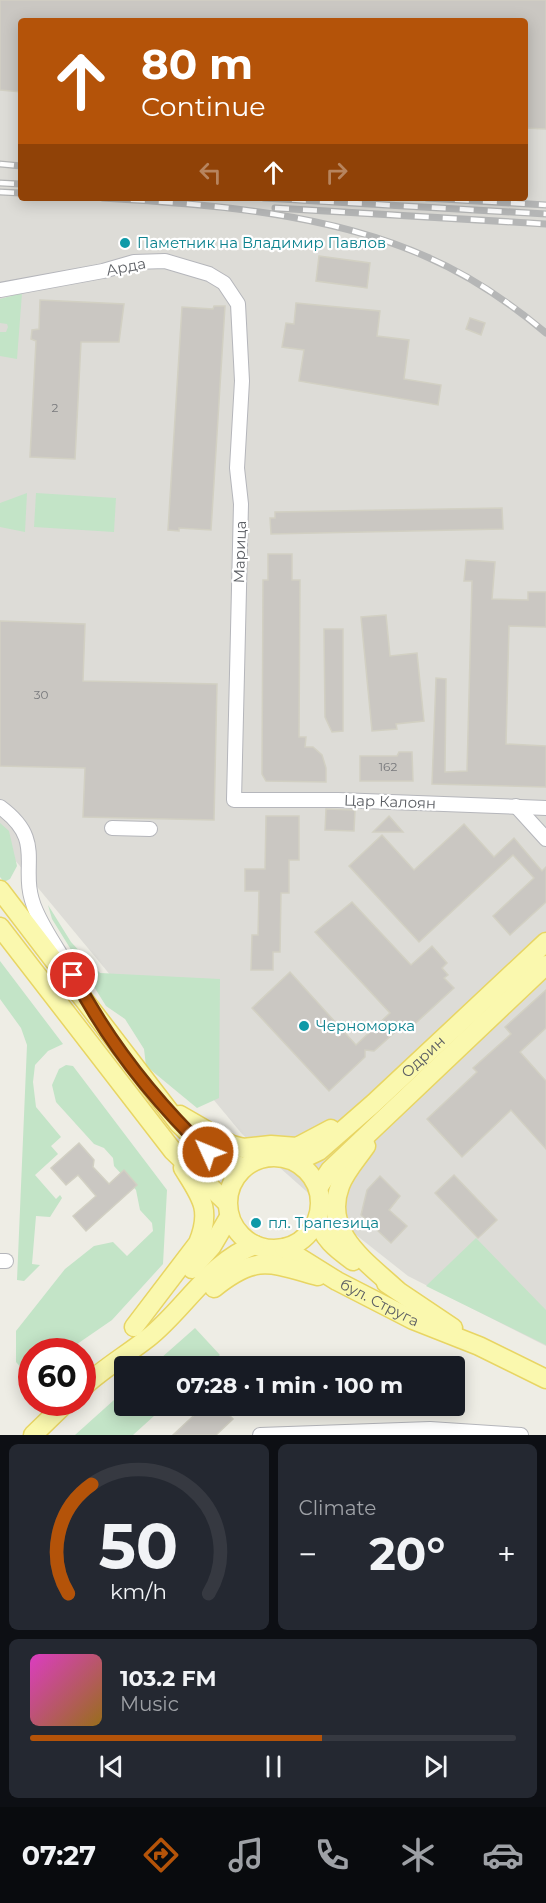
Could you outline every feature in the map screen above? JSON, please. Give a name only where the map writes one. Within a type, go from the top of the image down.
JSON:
[{"type":"main road","points":[[0,890],[95,1018],[179,1125],[208,1152],[225,1162],[243,1167]]},
{"type":"main road","points":[[0,927],[173,1151],[228,1210],[239,1234],[255,1245],[274,1250],[305,1238],[318,1218],[320,1200],[318,1188],[306,1169],[296,1162],[269,1156],[243,1167],[231,1183],[228,1210],[220,1235],[201,1260],[134,1327]]},
{"type":"main road","name":"Одрин","points":[[296,1162],[319,1151],[374,1103],[546,942]]},
{"type":"main road","name":"Одрин","points":[[318,1188],[330,1170],[546,965]]},
{"type":"main road","points":[[451,1054],[458,1024]]},
{"type":"main road","points":[[164,1105],[203,1129],[243,1148],[271,1145],[297,1147],[313,1140],[374,1103]]},
{"type":"main road","points":[[388,1114],[339,1186],[336,1210],[342,1235],[351,1247],[397,1290]]},
{"type":"main road","points":[[96,1376],[107,1365],[198,1243],[205,1221],[203,1201],[173,1151]]},
{"type":"main road","name":"бул. Струга","points":[[318,1218],[319,1228],[340,1252],[479,1346]]},
{"type":"main road","points":[[149,1338],[226,1261],[242,1250],[255,1245]]},
{"type":"main road","name":"бул. Струга","points":[[284,1248],[337,1281],[413,1320],[479,1346],[546,1379]]},
{"type":"main road","points":[[107,1365],[149,1338],[242,1268],[274,1264],[337,1281]]},
{"type":"main road","points":[[33,1435],[53,1416]]},
{"type":"street","name":"Арда","points":[[0,290],[103,272],[134,262],[165,261],[209,274],[224,283],[238,304]]},
{"type":"street","name":"Марица","points":[[234,800],[241,504],[237,468],[242,381],[238,304]]},
{"type":"street","name":"Цар Калоян","points":[[234,800],[338,800],[546,808]]},
{"type":"street","points":[[516,806],[546,839]]},
{"type":"street","points":[[0,807],[23,827],[27,840],[30,894],[35,911],[95,1018]]},
{"type":"street","points":[[112,828],[150,830]]},
{"type":"street","points":[[260,1435],[385,1433],[430,1429],[521,1435]]},
{"type":"shaded area","points":[[0,0],[546,0],[546,1346],[408,1276],[351,1231],[242,1134],[0,842]]},
{"type":"green space","points":[[22,293],[17,359],[0,356],[0,332],[6,332],[8,327],[7,324],[0,323],[0,299]]},
{"type":"green space","points":[[27,493],[25,532],[0,527],[0,503]]},
{"type":"green space","points":[[36,493],[116,498],[114,532],[34,527]]},
{"type":"green space","points":[[0,823],[9,831],[17,866],[10,879],[4,882],[0,877]]},
{"type":"green space","points":[[48,905],[71,942],[100,973],[220,979],[219,1098],[197,1108],[146,1066],[144,1049],[125,1019],[106,1006],[52,919]]},
{"type":"green space","points":[[0,961],[63,1044],[48,1051],[35,1065],[33,1082],[36,1107],[61,1137],[51,1146],[58,1154],[35,1175],[56,1199],[60,1195],[62,1198],[50,1217],[36,1216],[32,1264],[40,1265],[24,1281],[17,1280],[27,1045],[21,1028],[0,999]]},
{"type":"green space","points":[[66,1065],[73,1066],[167,1190],[163,1264],[112,1320],[86,1338],[18,1338],[18,1364],[16,1362],[16,1331],[65,1269],[94,1246],[113,1242],[127,1256],[153,1231],[152,1223],[140,1210],[136,1190],[114,1166],[113,1158],[104,1148],[94,1144],[56,1102],[52,1085],[59,1069]]},
{"type":"green space","points":[[476,1238],[546,1310],[546,1345],[426,1286]]},
{"type":"green space","points":[[195,1328],[220,1355],[219,1356],[163,1356]]},
{"type":"green space","points":[[114,1400],[114,1416],[154,1416],[133,1435],[75,1435]]},
{"type":"building","points":[[0,0],[546,0],[546,129],[528,128],[528,18],[18,18],[18,92],[0,90]]},
{"type":"building","points":[[319,256],[370,263],[367,288],[316,281]]},
{"type":"building","points":[[40,300],[124,304],[119,342],[81,342],[75,459],[30,457],[36,341],[31,339],[32,330],[39,329]]},
{"type":"building","points":[[296,303],[380,311],[377,336],[409,340],[404,379],[441,385],[438,405],[299,381],[304,350],[282,347],[286,323],[294,324]]},
{"type":"building","points":[[214,306],[225,306],[211,530],[179,528],[179,531],[168,530],[182,307],[213,309]]},
{"type":"building","points":[[470,318],[485,323],[481,335],[466,329]]},
{"type":"building","points":[[502,508],[503,529],[271,534],[270,518],[275,518],[275,512]]},
{"type":"building","points":[[268,554],[292,554],[292,580],[300,580],[299,737],[306,737],[305,747],[313,747],[322,755],[326,768],[326,782],[266,781],[262,774],[263,580],[268,580]]},
{"type":"building","points":[[466,560],[495,562],[492,599],[528,600],[528,592],[546,592],[546,627],[509,626],[506,744],[546,746],[546,787],[432,784],[436,678],[446,679],[445,772],[467,771],[472,581],[464,581]]},
{"type":"building","points":[[386,615],[390,656],[417,653],[424,721],[396,724],[397,729],[372,731],[361,617]]},
{"type":"building","points":[[0,621],[85,624],[83,681],[217,684],[214,820],[83,817],[85,768],[0,766]]},
{"type":"building","points":[[324,629],[343,629],[343,731],[332,732],[325,717]]},
{"type":"building","points":[[399,752],[412,752],[413,781],[360,781],[360,756],[397,756]]},
{"type":"building","points":[[326,809],[355,810],[354,831],[325,830]]},
{"type":"building","points":[[266,816],[299,816],[299,860],[289,860],[289,893],[281,893],[280,952],[273,952],[273,970],[251,970],[252,935],[258,935],[259,891],[245,891],[245,869],[265,869]]},
{"type":"building","points":[[389,816],[403,832],[373,832]]},
{"type":"building","points":[[464,824],[494,857],[514,838],[542,871],[546,867],[546,902],[510,935],[493,916],[534,878],[513,855],[419,942],[349,866],[382,835],[414,870]]},
{"type":"building","points":[[352,902],[411,965],[432,946],[447,963],[442,968],[448,975],[444,978],[454,988],[407,1031],[402,1026],[374,1051],[365,1050],[365,1057],[329,1091],[252,1008],[290,972],[356,1045],[390,1013],[315,932]]},
{"type":"building","points":[[546,990],[546,1028],[520,1052],[546,1081],[546,1149],[511,1110],[462,1157],[427,1119],[477,1072],[473,1068],[511,1034],[505,1027]]},
{"type":"building","points":[[79,1143],[94,1160],[93,1167],[109,1184],[124,1170],[137,1185],[86,1231],[73,1216],[96,1196],[78,1175],[66,1185],[51,1168]]},
{"type":"building","points":[[454,1175],[497,1220],[478,1238],[435,1193]]},
{"type":"building","points":[[380,1176],[400,1196],[389,1210],[407,1226],[391,1243],[361,1215],[367,1190]]},
{"type":"building","points":[[193,1416],[230,1416],[233,1419],[216,1435],[173,1435]]},
{"type":"railway","points":[[0,164],[18,166]]},
{"type":"railway","points":[[0,183],[18,184]]},
{"type":"railway","points":[[0,192],[18,193]]},
{"type":"railway","points":[[144,201],[268,213],[350,230],[389,242],[427,257],[474,281],[504,300],[546,333]]},
{"type":"railway","points":[[317,201],[546,214]]},
{"type":"railway","points":[[478,201],[546,205]]},
{"type":"railway","points":[[275,208],[546,224]]},
{"type":"place","name":"Паметник на Владимир Павлов","points":[[125,243]]},
{"type":"place","name":"Черноморка","points":[[304,1026]]},
{"type":"place","name":"пл. Трапезица","points":[[256,1223]]},
{"type":"route","points":[[73,975],[95,1018],[179,1125],[208,1152]]}]
